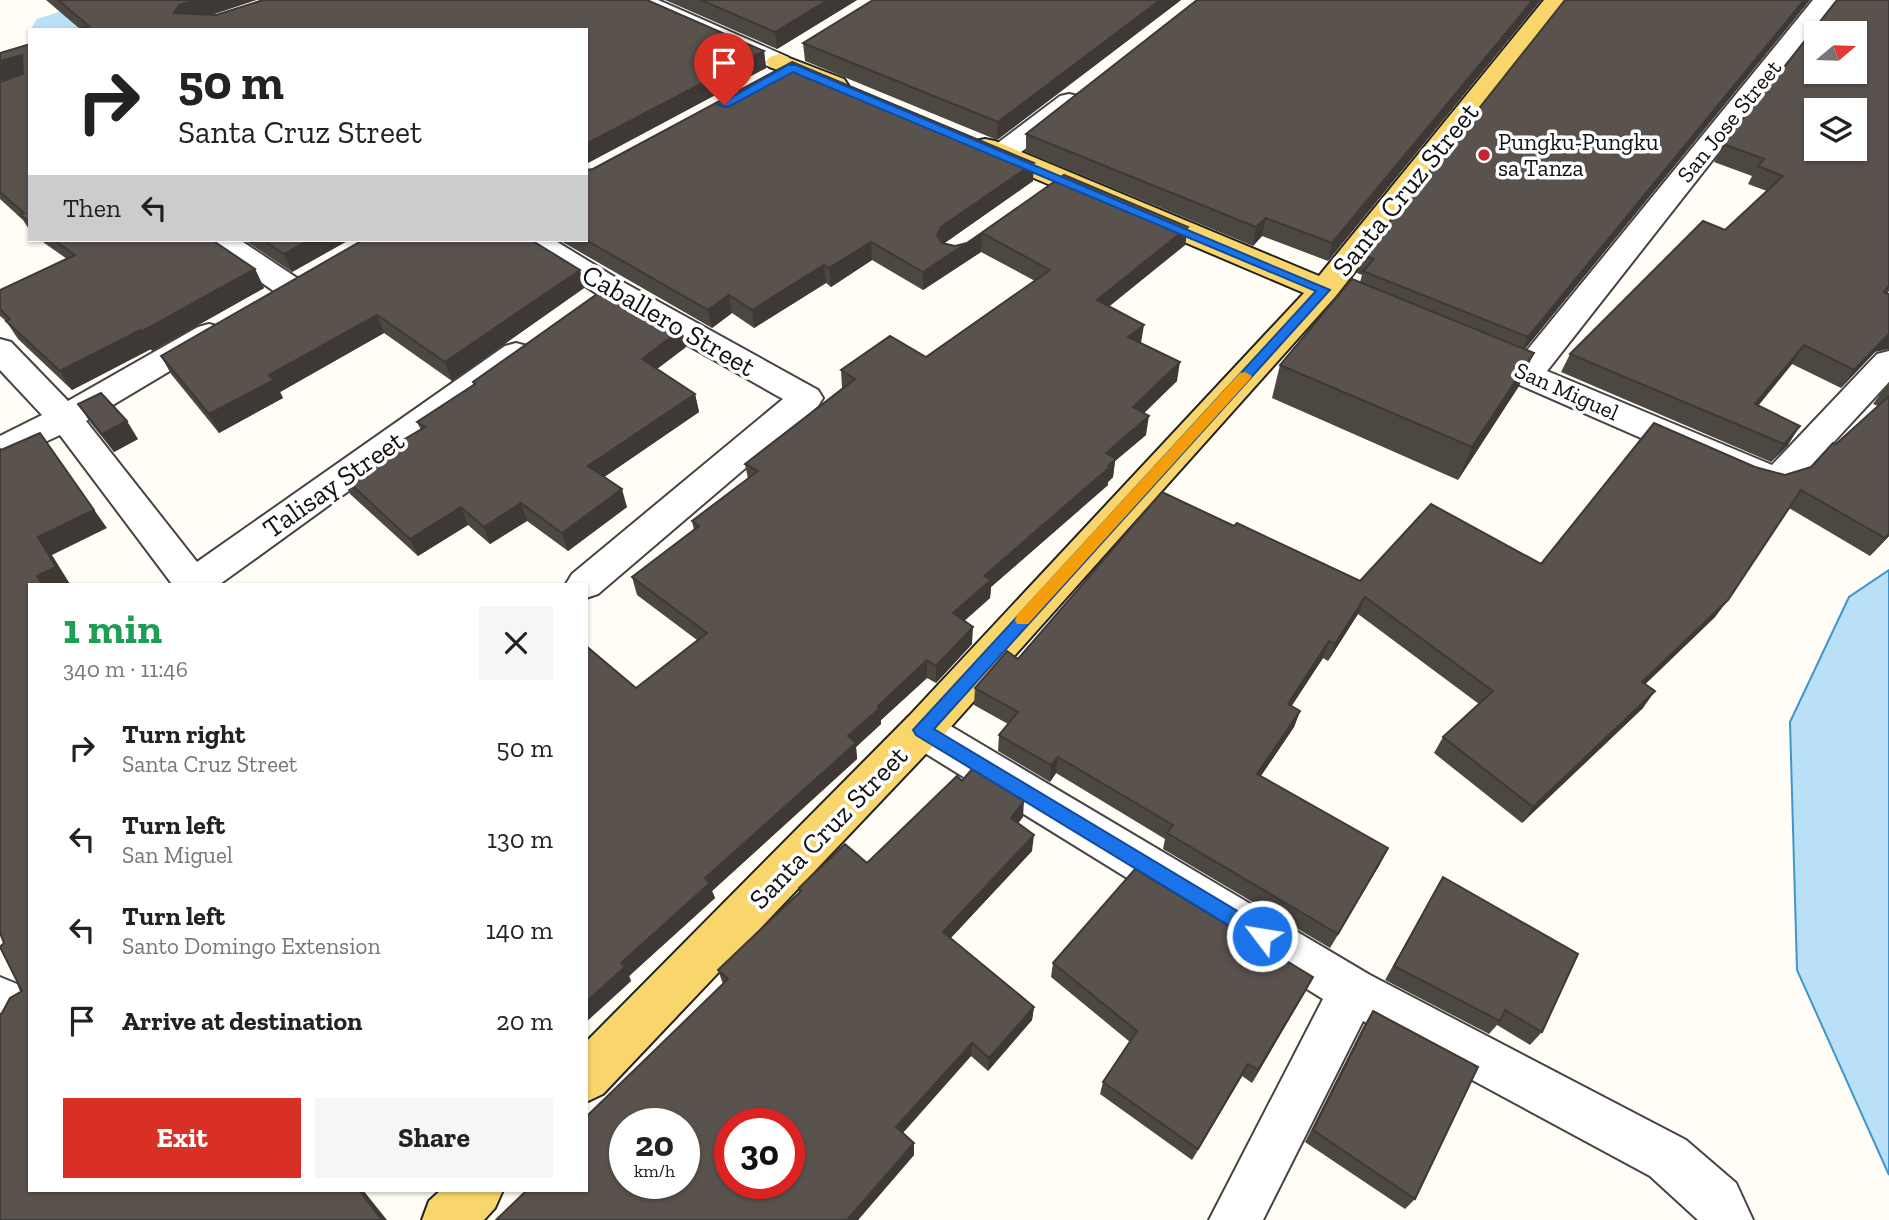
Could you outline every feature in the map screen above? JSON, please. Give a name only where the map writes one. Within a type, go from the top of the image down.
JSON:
[{"type":"main road","name":"Santa Cruz Street","points":[[588,1075],[1337,295],[1557,0]]},
{"type":"main road","points":[[785,65],[854,93]]},
{"type":"main road","points":[[964,139],[1001,154],[1049,186],[1337,295]]},
{"type":"main road","points":[[448,1220],[475,1192]]},
{"type":"street","points":[[638,0],[785,65]]},
{"type":"street","name":"San Jose Street","points":[[1527,373],[1826,0]]},
{"type":"street","points":[[1001,154],[1090,86]]},
{"type":"street","points":[[223,242],[288,288]]},
{"type":"street","name":"Caballero Street","points":[[535,242],[599,296],[806,398],[585,583]]},
{"type":"street","points":[[0,451],[65,418],[230,321]]},
{"type":"street","name":"Talisay Street","points":[[194,583],[543,336]]},
{"type":"street","name":"San Miguel","points":[[1451,342],[1756,474],[1773,478],[1784,474],[1889,362]]},
{"type":"street","points":[[0,351],[65,418],[192,583]]},
{"type":"street","points":[[922,730],[1353,991],[1668,1158],[1717,1202],[1727,1220]]},
{"type":"street","points":[[1235,1220],[1353,991]]},
{"type":"water","points":[[1889,570],[1889,1175],[1797,970],[1790,722],[1849,597]]},
{"type":"building","points":[[58,0],[196,0],[179,5],[174,13],[216,15],[263,0],[647,0],[764,51],[588,143],[588,28],[83,28],[89,26]]},
{"type":"building","points":[[701,0],[828,0],[775,32]]},
{"type":"building","points":[[873,0],[1160,0],[998,122],[803,43]]},
{"type":"building","points":[[1197,0],[1533,0],[1332,243],[1266,218],[1256,227],[1026,134]]},
{"type":"building","points":[[1565,0],[1804,0],[1528,337],[1365,272],[1363,271],[1374,259],[1363,255]]},
{"type":"building","points":[[1837,0],[1889,0],[1889,286],[1884,292],[1889,294],[1889,334],[1854,370],[1804,345],[1755,404],[1800,426],[1784,444],[1570,354],[1703,221],[1725,230],[1783,176],[1758,166],[1764,159],[1723,144],[1804,42],[1804,84],[1867,84],[1867,21],[1820,21]]},
{"type":"building","points":[[28,45],[28,221],[20,215],[24,213],[0,192],[0,82],[23,74],[22,55],[0,61],[0,53]]},
{"type":"building","points":[[792,62],[1034,163],[941,227],[937,236],[942,243],[955,246],[967,243],[923,272],[871,242],[829,268],[824,265],[752,310],[729,295],[708,310],[588,241],[588,170]]},
{"type":"building","points":[[1064,175],[1188,227],[1097,300],[1144,325],[1128,337],[1180,362],[1133,407],[1149,416],[1106,453],[1116,459],[1108,466],[1110,467],[984,576],[991,580],[953,613],[973,627],[936,666],[927,660],[878,706],[880,708],[848,736],[856,743],[705,878],[710,883],[621,963],[625,967],[588,1000],[588,648],[636,688],[707,633],[632,577],[699,526],[692,521],[758,471],[745,464],[855,379],[841,370],[890,336],[926,357],[1050,270],[982,233],[969,242]]},
{"type":"building","points":[[57,242],[215,242],[255,269],[141,332],[140,330],[60,371],[6,321],[10,319],[0,309],[0,290],[75,255]]},
{"type":"building","points":[[266,242],[305,242],[284,254]]},
{"type":"building","points":[[360,242],[534,242],[580,270],[445,362],[377,315],[269,375],[274,380],[209,414],[161,356]]},
{"type":"building","points":[[1352,279],[1534,353],[1472,447],[1280,365]]},
{"type":"building","points":[[607,287],[682,329],[642,359],[695,394],[588,466],[622,489],[562,533],[521,503],[484,527],[461,507],[410,539],[342,476],[425,427],[417,422],[475,384],[473,382]]},
{"type":"building","points":[[101,393],[127,421],[102,434],[78,404]]},
{"type":"building","points":[[1889,396],[1889,534],[1885,538],[1801,490],[1728,600],[1642,682],[1655,691],[1533,807],[1443,737],[1493,691],[1365,597],[1335,644],[1329,641],[1288,704],[1300,711],[1257,774],[1388,848],[1338,934],[1167,833],[1173,825],[1058,757],[1051,765],[999,735],[1018,712],[975,688],[1007,651],[1018,659],[1162,492],[1234,526],[1237,523],[1360,581],[1431,504],[1541,564],[1654,423],[1755,467],[1785,475],[1811,467],[1833,443],[1836,444]]},
{"type":"building","points":[[40,433],[94,510],[38,537],[56,567],[37,576],[41,583],[28,583],[28,1192],[361,1192],[382,1220],[0,1220],[0,1014],[10,998],[22,991],[0,947],[4,943],[0,933],[1,450]]},
{"type":"building","points":[[972,769],[1024,801],[1011,818],[1034,835],[943,932],[1034,1007],[989,1058],[972,1043],[896,1127],[914,1143],[847,1220],[496,1220],[525,1192],[588,1192],[588,1115],[728,979],[718,970],[801,891],[799,888],[845,844],[867,863],[957,776],[962,781]]},
{"type":"building","points":[[1135,869],[1313,977],[1258,1070],[1248,1064],[1198,1149],[1103,1082],[1137,1031],[1053,963]]},
{"type":"building","points":[[1443,877],[1578,954],[1542,1032],[1505,1010],[1500,1021],[1394,966]]},
{"type":"building","points":[[1373,1011],[1478,1067],[1415,1199],[1313,1130]]},
{"type":"waterway","points":[[61,28],[145,0]]},
{"type":"slow traffic","points":[[1023,620],[1245,376]]},
{"type":"place","name":"Pungku-Pungku sa Tanza","points":[[1484,155]]},
{"type":"route","points":[[724,105],[792,68],[1324,290],[922,730],[1262,936]]}]
